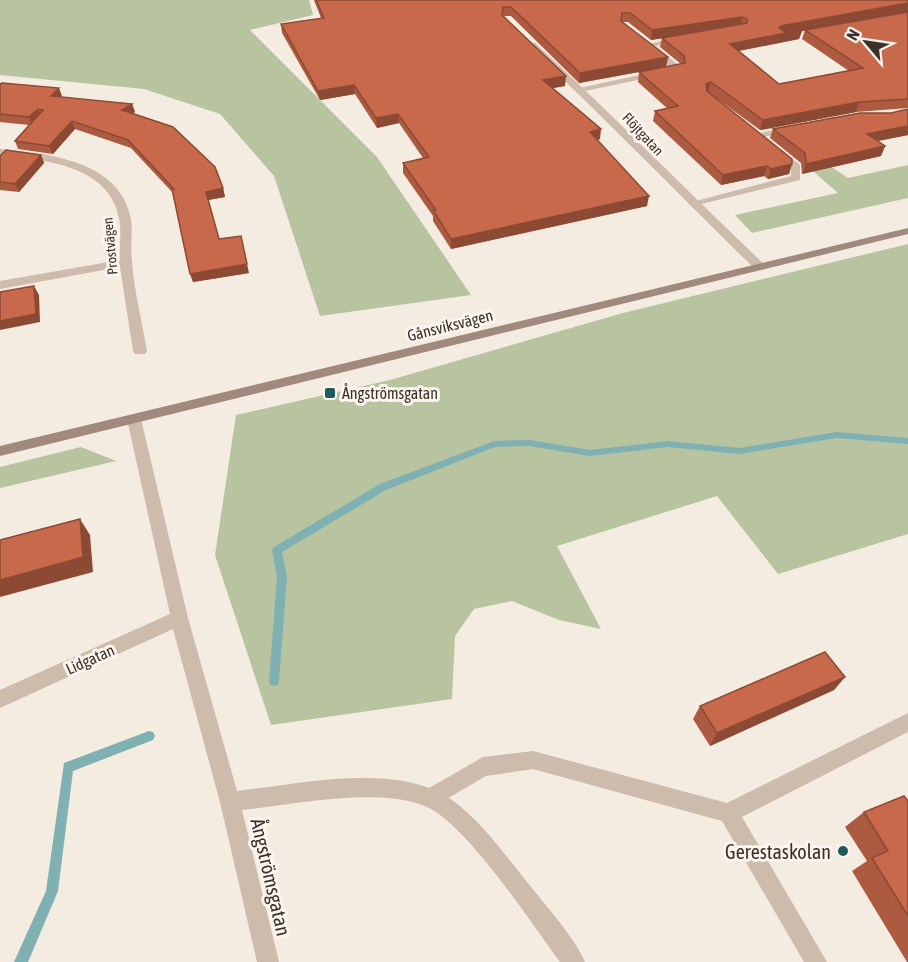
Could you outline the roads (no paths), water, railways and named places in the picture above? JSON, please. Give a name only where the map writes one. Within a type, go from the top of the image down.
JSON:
[{"type":"main road","name":"Gånsviksvägen","points":[[0,451],[908,231]]},
{"type":"street","name":"Flöjtgatan","points":[[522,35],[580,89],[760,267]]},
{"type":"street","points":[[648,45],[693,38]]},
{"type":"street","points":[[580,89],[678,69],[640,39]]},
{"type":"street","points":[[693,202],[796,178],[796,167],[754,132],[802,127]]},
{"type":"street","name":"Prostvägen","points":[[0,152],[54,159],[84,169],[104,182],[118,197],[125,218],[126,263],[141,351]]},
{"type":"street","points":[[0,285],[126,263]]},
{"type":"street","name":"Ångströmsgatan","points":[[134,419],[179,618],[230,802],[268,962]]},
{"type":"street","name":"Lidgatan","points":[[0,699],[179,618]]},
{"type":"street","points":[[431,798],[483,767],[533,760],[728,813],[908,722]]},
{"type":"street","points":[[230,802],[383,787],[431,798],[460,817],[574,962]]},
{"type":"street","points":[[728,813],[816,962]]},
{"type":"waterway","points":[[274,681],[282,577],[277,550],[383,487],[494,444],[529,443],[590,453],[668,444],[740,451],[837,435],[908,441]]},
{"type":"waterway","points":[[21,962],[52,891],[68,767],[149,736]]},
{"type":"place","name":"Ångströmsgatan","points":[[330,393]]},
{"type":"place","name":"Gerestaskolan","points":[[843,851]]}]
